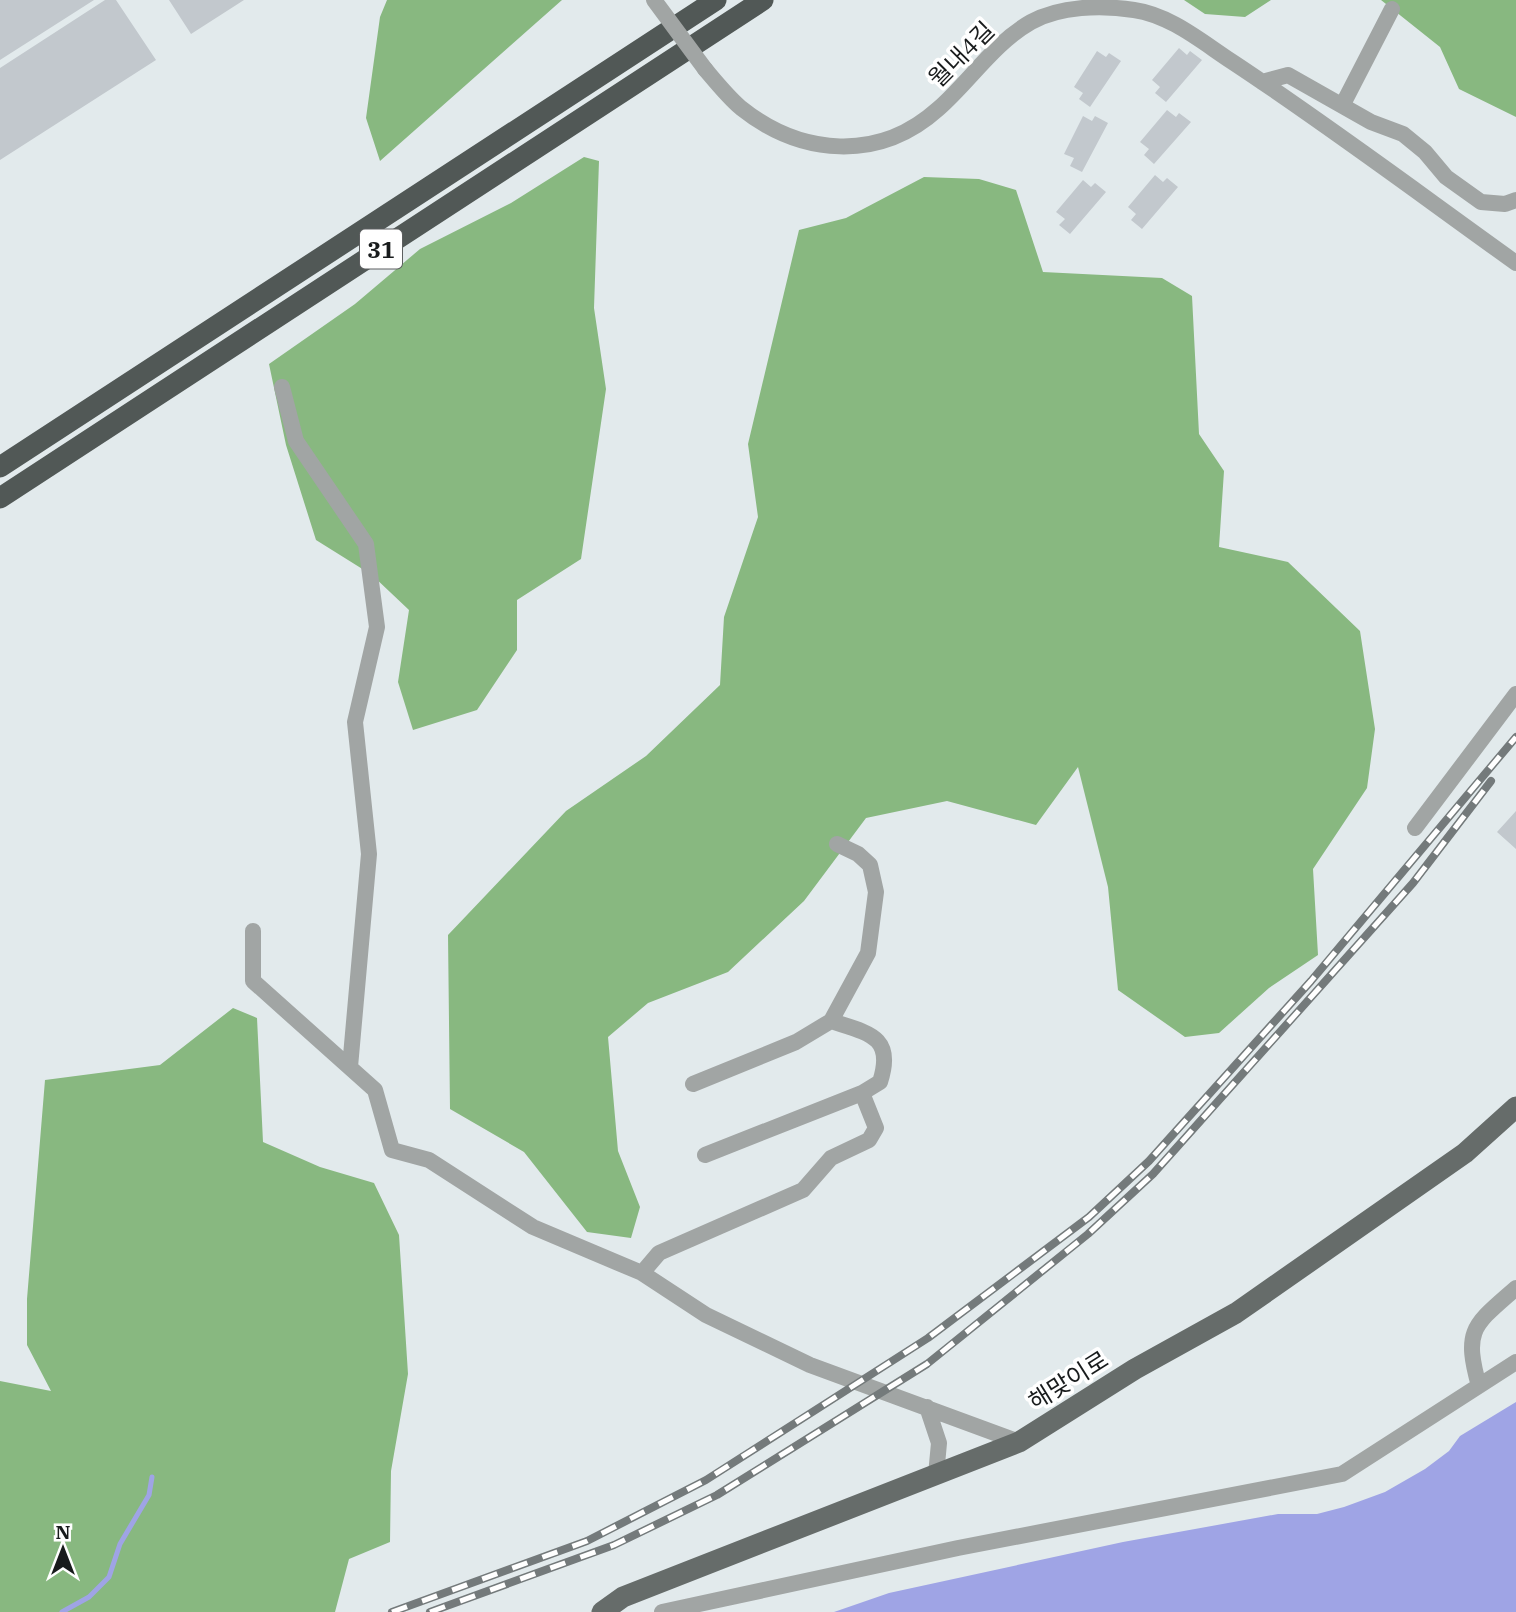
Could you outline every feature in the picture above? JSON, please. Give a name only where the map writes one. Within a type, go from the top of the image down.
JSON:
[{"type":"highway","name":"31","points":[[0,467],[716,0]]},
{"type":"highway","name":"31","points":[[0,498],[762,0]]},
{"type":"main road","name":"해맞이로","points":[[602,1612],[623,1597],[1019,1442],[1135,1369],[1236,1313],[1465,1153],[1516,1107]]},
{"type":"street","name":"월내4길","points":[[654,0],[705,69],[740,107],[771,127],[804,143],[849,145],[880,143],[918,126],[1012,34],[1033,21],[1092,6],[1136,10],[1167,21],[1262,82],[1516,263]]},
{"type":"street","points":[[1343,104],[1392,9]]},
{"type":"street","points":[[1262,82],[1288,75],[1371,122],[1402,134],[1425,152],[1446,177],[1481,202],[1505,204],[1516,200]]},
{"type":"street","points":[[282,387],[296,440],[366,544],[377,627],[355,722],[369,854],[350,1068]]},
{"type":"street","points":[[1415,828],[1516,694]]},
{"type":"street","points":[[694,1084],[796,1042],[831,1021],[869,953],[876,892],[870,866],[858,854],[837,844]]},
{"type":"street","points":[[253,931],[253,981],[375,1090],[392,1150],[429,1160],[533,1227],[642,1273],[706,1315],[810,1366],[1019,1442]]},
{"type":"street","points":[[705,1155],[862,1093],[880,1082],[886,1059],[884,1047],[877,1038],[831,1021]]},
{"type":"street","points":[[642,1273],[659,1253],[803,1191],[831,1158],[869,1140],[876,1128],[862,1093]]},
{"type":"street","points":[[1479,1386],[1469,1351],[1480,1320],[1516,1288]]},
{"type":"street","points":[[662,1612],[958,1548],[1342,1474],[1516,1362]]},
{"type":"street","points":[[927,1407],[939,1443],[936,1475]]},
{"type":"green space","points":[[387,0],[562,0],[380,161],[366,118],[380,17]]},
{"type":"green space","points":[[1184,0],[1271,0],[1245,17],[1205,14]]},
{"type":"green space","points":[[1381,0],[1516,0],[1516,117],[1459,89],[1440,47]]},
{"type":"green space","points":[[584,157],[599,161],[594,308],[606,389],[581,559],[517,600],[517,650],[477,710],[413,730],[398,682],[409,610],[372,575],[316,540],[286,445],[269,364],[355,304],[420,249],[511,203]]},
{"type":"green space","points":[[924,177],[979,179],[1016,190],[1043,272],[1162,278],[1192,296],[1199,434],[1224,471],[1219,547],[1288,562],[1360,631],[1375,729],[1367,788],[1313,869],[1318,955],[1269,988],[1219,1033],[1185,1037],[1118,990],[1108,887],[1078,767],[1036,825],[947,801],[866,818],[804,901],[728,972],[648,1003],[608,1037],[618,1151],[640,1207],[631,1238],[587,1232],[524,1152],[450,1109],[448,935],[566,811],[646,756],[720,685],[724,617],[758,517],[748,444],[799,230],[846,218]]},
{"type":"green space","points":[[233,1008],[257,1018],[263,1142],[320,1167],[374,1183],[399,1235],[408,1374],[391,1471],[390,1542],[349,1559],[335,1612],[0,1612],[0,1381],[51,1391],[27,1345],[27,1299],[45,1080],[160,1065]]},
{"type":"water","points":[[1516,1402],[1516,1612],[834,1612],[889,1593],[1123,1542],[1278,1514],[1317,1514],[1344,1507],[1385,1492],[1425,1469],[1449,1451],[1460,1436]]},
{"type":"building","points":[[0,0],[94,0],[0,60]]},
{"type":"building","points":[[105,0],[116,0],[156,60],[0,160],[0,68]]},
{"type":"building","points":[[169,0],[244,0],[191,34]]},
{"type":"building","points":[[1179,48],[1187,55],[1190,51],[1202,60],[1166,102],[1155,93],[1160,87],[1152,80]]},
{"type":"building","points":[[1097,51],[1106,57],[1109,53],[1121,61],[1090,107],[1079,99],[1083,93],[1074,87]]},
{"type":"building","points":[[1167,110],[1176,117],[1179,113],[1191,122],[1154,164],[1144,155],[1149,149],[1140,142]]},
{"type":"building","points":[[1083,116],[1092,121],[1095,116],[1108,123],[1082,172],[1070,166],[1074,158],[1064,154]]},
{"type":"building","points":[[1155,175],[1163,182],[1167,178],[1178,187],[1142,229],[1131,220],[1136,214],[1128,207]]},
{"type":"building","points":[[1083,180],[1091,187],[1095,183],[1106,192],[1070,234],[1059,225],[1065,219],[1056,212]]},
{"type":"building","points":[[1516,811],[1516,849],[1497,832]]},
{"type":"waterway","points":[[62,1612],[89,1597],[109,1577],[120,1544],[149,1495],[152,1477]]},
{"type":"railway","points":[[392,1612],[587,1541],[706,1480],[928,1338],[1089,1217],[1149,1161],[1311,981],[1516,737]]},
{"type":"railway","points":[[430,1612],[614,1545],[717,1495],[927,1364],[1088,1234],[1153,1174],[1413,883],[1491,781]]}]
